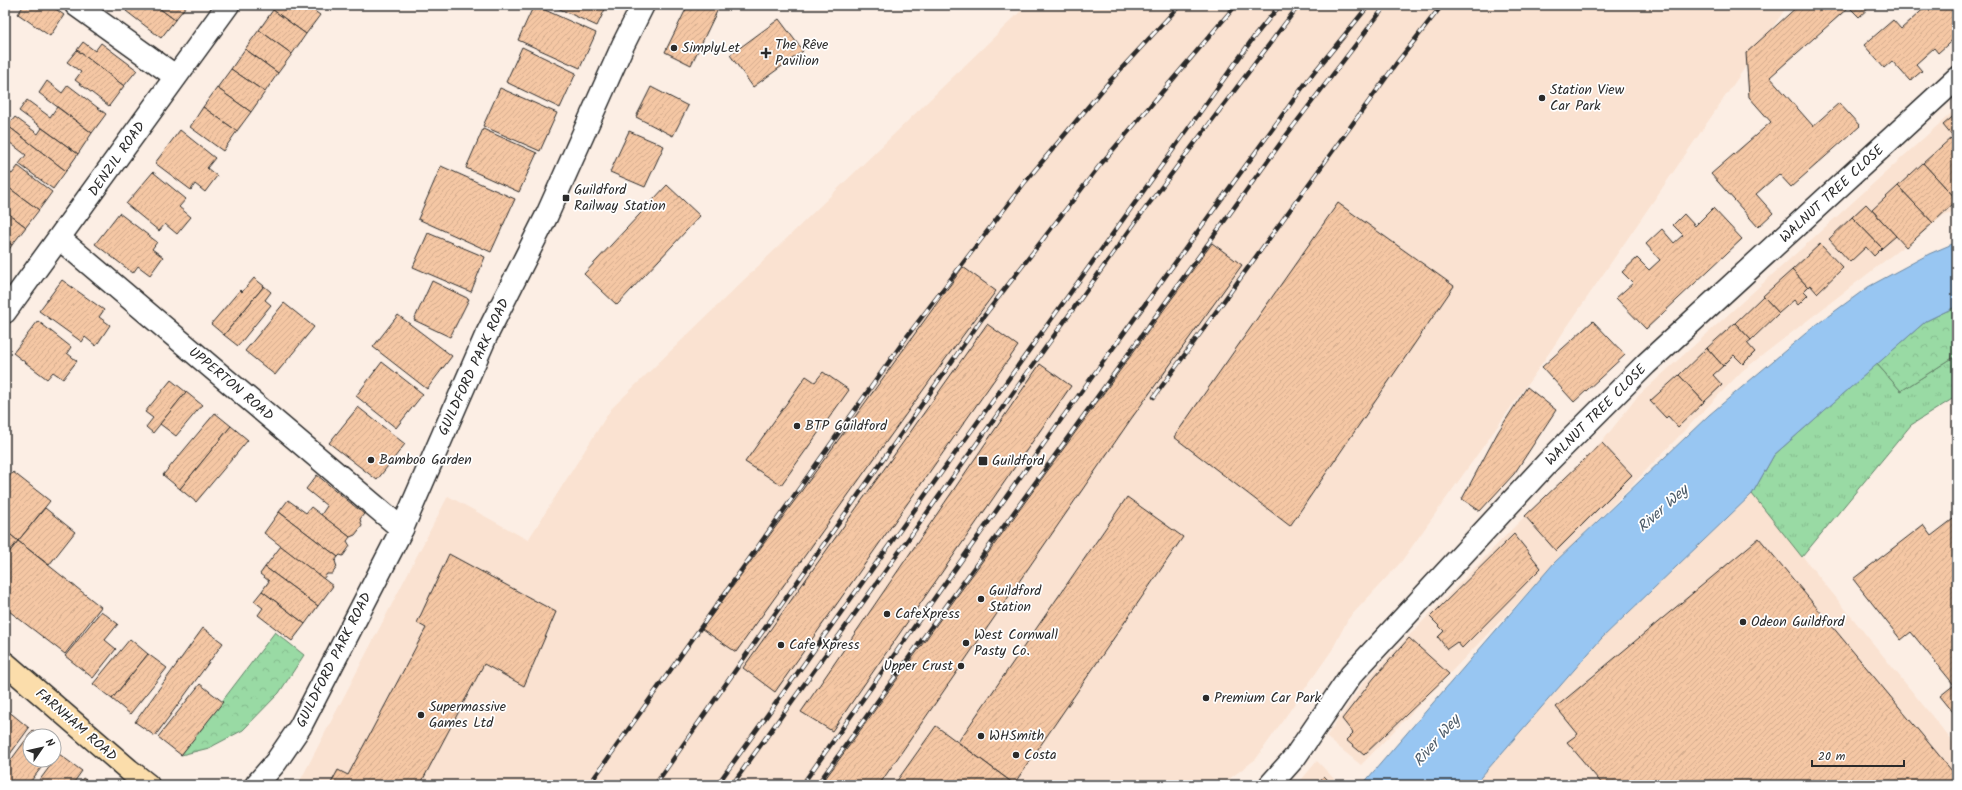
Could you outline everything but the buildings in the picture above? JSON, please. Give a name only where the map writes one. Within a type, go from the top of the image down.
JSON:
[{"type":"main road","name":"FARNHAM ROAD","points":[[5,663],[148,785]]},
{"type":"street","points":[[76,5],[175,76]]},
{"type":"street","name":"DENZIL ROAD","points":[[5,312],[60,239],[175,76],[228,5]]},
{"type":"street","name":"GUILDFORD PARK ROAD","points":[[256,785],[276,762],[300,727],[402,529],[486,336],[547,215],[623,45],[643,5]]},
{"type":"street","name":"WALNUT TREE CLOSE","points":[[1270,785],[1295,757],[1351,675],[1549,461],[1646,364],[1957,78]]},
{"type":"street","name":"UPPERTON ROAD","points":[[60,239],[402,529]]},
{"type":"shaded area","points":[[1027,5],[1788,5],[1536,372],[1401,562],[1348,619],[1332,650],[1256,759],[1221,785],[298,785],[448,496],[528,540],[611,409]]},
{"type":"shaded area","points":[[1957,108],[1957,210],[1944,215],[1742,371],[1361,765],[1326,737],[1363,683],[1516,525],[1605,438],[1637,397]]},
{"type":"shaded area","name":"Odeon Guildford","points":[[1752,494],[1957,747],[1957,785],[1474,785],[1601,639]]},
{"type":"shaded area","points":[[1317,761],[1340,785],[1297,785]]},
{"type":"green space","points":[[1957,306],[1957,355],[1901,391],[1877,364],[1926,321]]},
{"type":"green space","points":[[1957,355],[1957,396],[1911,425],[1802,557],[1752,494],[1774,455],[1877,364],[1901,391]]},
{"type":"green space","points":[[275,632],[304,655],[279,693],[243,730],[209,748],[181,755]]},
{"type":"water","name":"River Wey","points":[[1957,242],[1957,306],[1926,321],[1774,455],[1752,494],[1601,639],[1474,785],[1362,785],[1554,563],[1709,415],[1812,328],[1868,287],[1929,254]]},
{"type":"railway","points":[[589,785],[908,335],[1025,182],[1109,82],[1180,5]]},
{"type":"railway","points":[[655,785],[981,320],[1100,165],[1236,5]]},
{"type":"railway","points":[[717,785],[1254,37],[1280,5]]},
{"type":"railway","points":[[732,785],[1142,213],[1299,5]]},
{"type":"railway","points":[[802,785],[1060,421],[1308,80],[1369,5]]},
{"type":"railway","points":[[817,785],[1285,137],[1386,5]]},
{"type":"railway","points":[[1154,397],[1396,64],[1442,5]]},
{"type":"place","name":"SimplyLet","points":[[674,48]]},
{"type":"place","name":"The Rêve Pavilion","points":[[766,53]]},
{"type":"place","name":"Station View Car Park","points":[[1542,98]]},
{"type":"place","name":"Guildford Railway Station","points":[[566,198]]},
{"type":"place","name":"BTP Guildford","points":[[797,426]]},
{"type":"place","name":"Bamboo Garden","points":[[371,460]]},
{"type":"place","name":"Guildford","points":[[983,461]]},
{"type":"place","name":"Guildford Station","points":[[981,599]]},
{"type":"place","name":"CafeXpress","points":[[887,614]]},
{"type":"place","name":"Odeon Guildford","points":[[1743,622]]},
{"type":"place","name":"West Cornwall Pasty Co.","points":[[966,643]]},
{"type":"place","name":"Cafe Xpress","points":[[781,645]]},
{"type":"place","name":"Upper Crust","points":[[961,666]]},
{"type":"place","name":"Premium Car Park","points":[[1206,698]]},
{"type":"place","name":"Supermassive Games Ltd","points":[[421,715]]},
{"type":"place","name":"WHSmith","points":[[981,736]]},
{"type":"place","name":"Costa","points":[[1016,755]]}]
